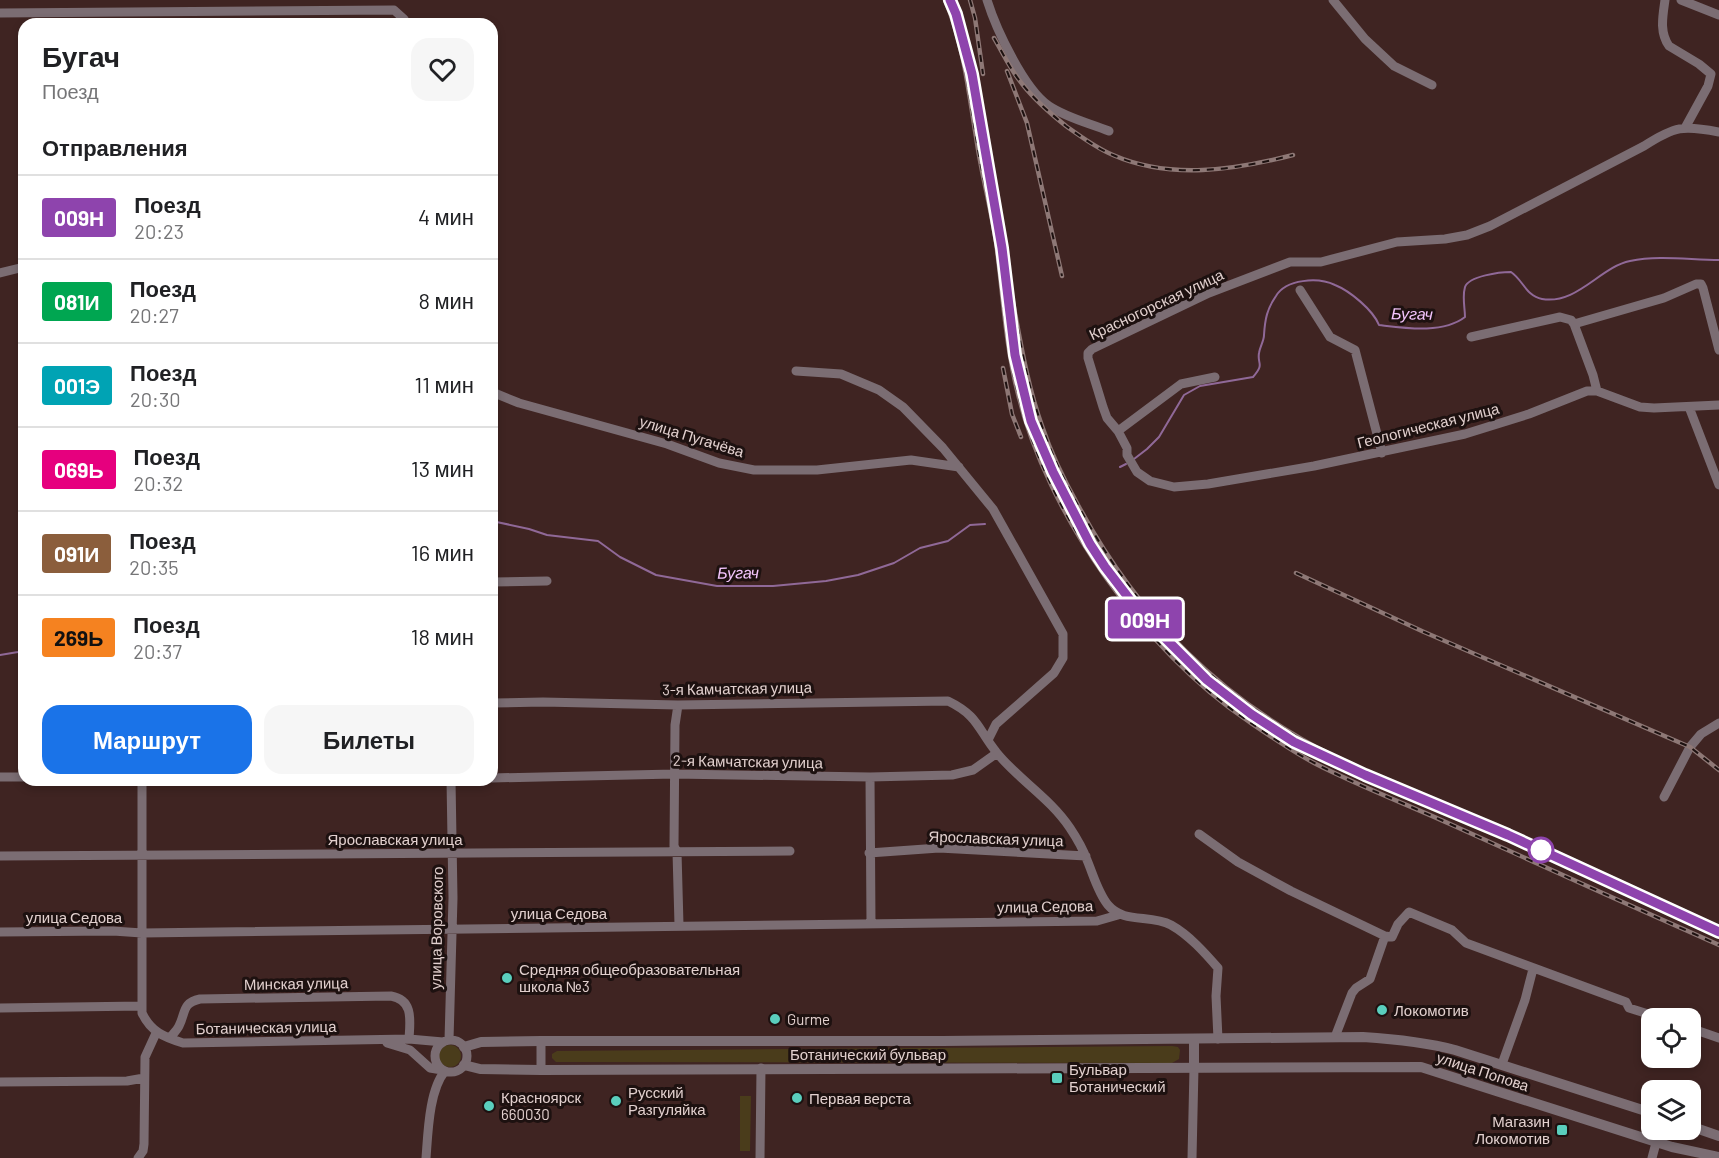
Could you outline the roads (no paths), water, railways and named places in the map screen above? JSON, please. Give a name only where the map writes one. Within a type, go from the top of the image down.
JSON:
[{"type":"street","points":[[987,0],[1010,55],[1029,84],[1047,105],[1065,115],[1109,130]]},
{"type":"street","points":[[1333,0],[1365,39],[1394,66],[1432,85]]},
{"type":"street","points":[[1665,0],[1662,29],[1665,41],[1711,74],[1708,86],[1685,128]]},
{"type":"street","points":[[1681,0],[1719,15]]},
{"type":"street","points":[[0,13],[394,10],[403,18]]},
{"type":"street","points":[[218,18],[219,12]]},
{"type":"street","points":[[102,13],[102,18]]},
{"type":"street","name":"Красногорская улица","points":[[1174,487],[1150,481],[1137,472],[1127,455],[1118,431],[1107,418],[1088,358],[1088,353],[1092,349],[1209,293],[1290,262],[1327,261],[1397,242],[1467,235],[1490,226],[1644,146],[1668,130],[1685,128],[1719,132]]},
{"type":"street","points":[[0,273],[18,268]]},
{"type":"street","points":[[1574,324],[1664,298],[1701,284],[1719,350]]},
{"type":"street","points":[[1300,290],[1330,337],[1354,350],[1382,453]]},
{"type":"street","points":[[1471,337],[1560,317],[1571,320],[1597,391],[1641,407],[1719,405]]},
{"type":"street","points":[[796,371],[841,374],[879,390],[903,407],[959,467],[993,509],[1063,634],[1063,658],[1053,673],[996,724],[988,740],[997,753],[1046,799],[1069,827],[1086,856],[1100,892],[1107,904],[1118,915]]},
{"type":"street","points":[[1118,431],[1181,384],[1215,377]]},
{"type":"street","name":"Геологическая улица","points":[[1174,487],[1208,484],[1382,453],[1465,434],[1529,414],[1587,391],[1597,391]]},
{"type":"street","name":"улица Пугачёва","points":[[498,394],[519,403],[667,444],[719,463],[754,470],[817,470],[910,460],[959,467]]},
{"type":"street","points":[[1689,407],[1719,485]]},
{"type":"street","points":[[498,582],[547,581]]},
{"type":"street","name":"3-я Камчатская улица","points":[[498,703],[678,705],[948,701],[959,706],[976,720],[988,740]]},
{"type":"street","points":[[678,705],[675,725],[674,846],[677,852],[679,926]]},
{"type":"street","points":[[1664,797],[1690,747],[1701,735],[1719,723]]},
{"type":"street","name":"2-я Камчатская улица","points":[[498,778],[674,774],[870,777],[952,775],[980,766],[997,753]]},
{"type":"street","points":[[0,777],[18,777]]},
{"type":"street","points":[[870,777],[871,923]]},
{"type":"street","points":[[138,1158],[143,1151],[144,1144],[145,1057],[156,1033],[142,1013],[142,786]]},
{"type":"street","name":"улица Воровского","points":[[446,1041],[452,928],[451,786]]},
{"type":"street","points":[[1199,834],[1238,862],[1385,936],[1392,937],[1398,924],[1409,912],[1452,930],[1466,944],[1626,1002],[1629,1008],[1641,1012]]},
{"type":"street","name":"Ярославская улица","points":[[869,853],[939,848],[1086,856]]},
{"type":"street","name":"Ярославская улица","points":[[0,856],[790,851]]},
{"type":"street","name":"улица Седова","points":[[0,932],[142,933],[452,928],[739,927],[1097,921],[1118,915],[1160,921],[1171,926],[1207,955],[1218,968],[1216,996],[1218,1039]]},
{"type":"street","points":[[1335,1038],[1352,993],[1370,979],[1385,936]]},
{"type":"street","points":[[1502,1064],[1525,1000],[1533,969]]},
{"type":"street","name":"Минская улица","points":[[170,1038],[179,1026],[187,1004],[200,999],[391,996],[403,1000],[408,1008],[409,1039]]},
{"type":"street","points":[[0,1008],[142,1006]]},
{"type":"street","points":[[1701,1032],[1719,1038]]},
{"type":"street","name":"Ботаническая улица","points":[[156,1033],[183,1043],[409,1039],[446,1041]]},
{"type":"street","name":"улица Попова","points":[[1194,1039],[1335,1038],[1410,1041],[1446,1047],[1641,1109]]},
{"type":"street","points":[[1192,1158],[1194,1039]]},
{"type":"street","name":"Ботанический бульвар","points":[[464,1047],[481,1042],[541,1041],[1194,1039]]},
{"type":"street","name":"Ботаническая улица","points":[[377,1040],[410,1050],[430,1068],[444,1070]]},
{"type":"street","points":[[446,1041],[458,1042],[464,1047],[466,1054],[464,1065],[456,1071],[444,1070],[437,1064],[435,1056],[437,1048],[446,1041]]},
{"type":"street","points":[[541,1041],[541,1070]]},
{"type":"street","name":"Ботанический бульвар","points":[[464,1065],[480,1069],[541,1070],[1194,1068]]},
{"type":"street","name":"улица Попова","points":[[1194,1068],[1421,1067],[1656,1143],[1719,1157]]},
{"type":"street","points":[[760,1158],[761,1068]]},
{"type":"street","points":[[426,1158],[430,1116],[438,1079],[444,1070]]},
{"type":"street","points":[[0,1082],[127,1081],[144,1078]]},
{"type":"street","points":[[1701,1130],[1719,1136]]},
{"type":"street","points":[[1652,1158],[1656,1143]]},
{"type":"waterway","name":"Бугач","points":[[1134,459],[1159,437],[1184,395],[1200,386],[1253,377],[1260,366],[1259,353],[1270,305],[1281,290],[1295,283],[1311,280],[1328,282],[1341,288],[1354,296],[1372,313],[1379,325],[1435,328],[1446,326],[1465,317],[1465,287],[1472,280],[1485,275],[1511,272],[1532,295],[1542,299],[1555,299],[1577,291],[1609,270],[1630,261],[1663,258],[1719,260]]},
{"type":"waterway","points":[[1120,467],[1126,464]]},
{"type":"waterway","name":"Бугач","points":[[498,522],[547,535],[598,541],[620,557],[656,575],[717,586],[773,586],[826,581],[858,575],[894,563],[920,548],[948,541],[970,525],[985,524]]},
{"type":"waterway","name":"Бугач","points":[[0,655],[18,652]]},
{"type":"railway","points":[[945,0],[957,34],[965,70],[996,242],[1010,356],[1018,394],[1032,440],[1052,486],[1076,532],[1105,577],[1138,619],[1173,658],[1210,692],[1248,721],[1307,759],[1349,780],[1719,945]]},
{"type":"railway","points":[[970,0],[975,18],[983,74]]},
{"type":"railway","points":[[994,38],[1015,74],[1038,101],[1071,130],[1113,155],[1157,168],[1180,170],[1226,168],[1293,155]]},
{"type":"railway","points":[[1007,71],[1027,123],[1062,276]]},
{"type":"railway","points":[[1007,272],[1026,369],[1049,446],[1078,505],[1127,584],[1186,652],[1219,682],[1255,709],[1335,757]]},
{"type":"railway","points":[[1003,368],[1012,414],[1021,437]]},
{"type":"railway","points":[[1296,573],[1424,632],[1690,747],[1719,770]]},
{"type":"railway","points":[[1325,758],[1508,835],[1719,932]]},
{"type":"train","name":"009Н","points":[[950,0],[972,74],[1002,248],[1015,355],[1031,421],[1053,472],[1090,544],[1141,614],[1207,680],[1251,714],[1294,742],[1408,794],[1508,835],[1719,932]]},
{"type":"place","name":"Средняя общеобразовательная школа №3","points":[[507,978]]},
{"type":"place","name":"Локомотив","points":[[1382,1010]]},
{"type":"place","name":"Gurme","points":[[775,1019]]},
{"type":"place","name":"Бульвар Ботанический","points":[[1057,1078]]},
{"type":"place","name":"Первая верста","points":[[797,1098]]},
{"type":"place","name":"Русский Разгуляйка","points":[[616,1101]]},
{"type":"place","name":"Красноярск 660030","points":[[489,1106]]},
{"type":"place","name":"Магазин Локомотив","points":[[1562,1130]]}]
